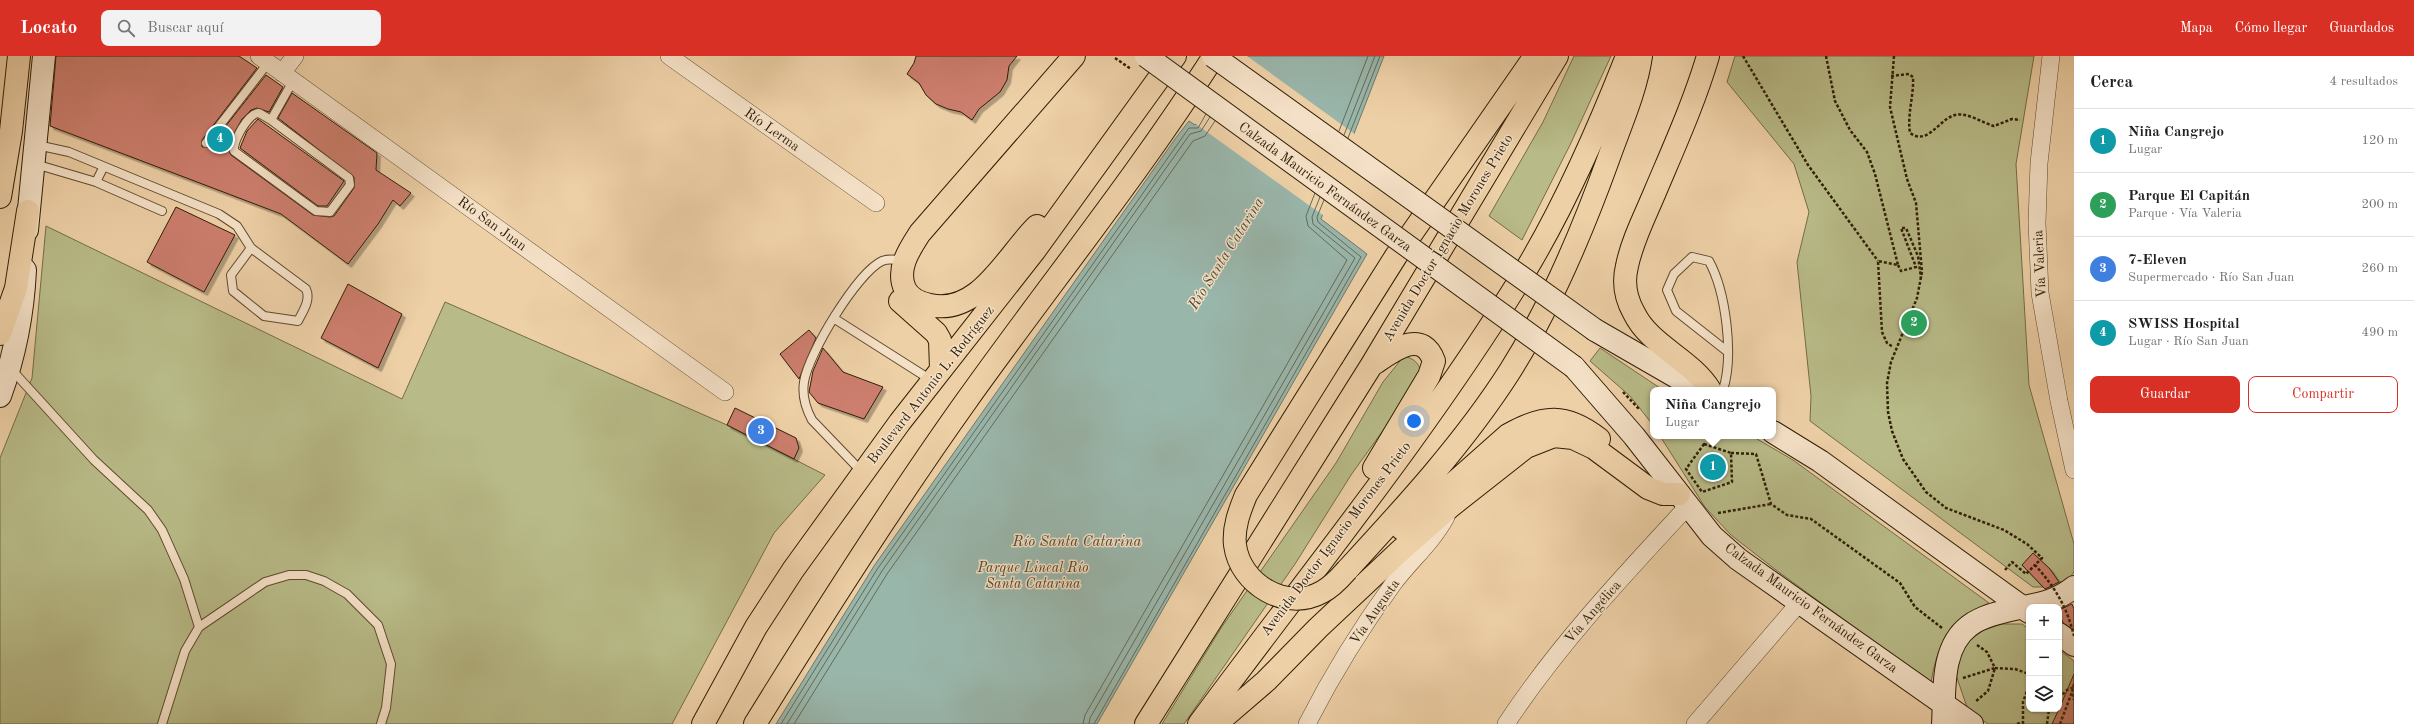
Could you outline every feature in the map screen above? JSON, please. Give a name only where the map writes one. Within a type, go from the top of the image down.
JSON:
[{"type":"main road","points":[[0,197],[11,131],[19,56]]},
{"type":"main road","points":[[0,396],[10,368],[23,304],[28,211],[44,56]]},
{"type":"main road","points":[[936,375],[940,340],[932,328],[909,311],[897,296],[890,279],[908,229],[1035,90],[1060,56]]},
{"type":"main road","points":[[898,260],[1074,56]]},
{"type":"main road","name":"Calzada Mauricio Fernández Garza","points":[[1146,56],[1574,367],[1694,497],[1712,536],[1738,558],[1800,602],[1944,714],[1972,724]]},
{"type":"main road","name":"Boulevard Antonio L. Rodríguez","points":[[703,724],[756,627],[793,570],[936,375],[1035,250],[1083,186],[1175,56]]},
{"type":"main road","points":[[755,724],[860,555],[962,406],[1163,135],[1214,56],[1595,330],[1694,387]]},
{"type":"main road","points":[[1535,56],[1396,256],[1246,495],[1239,512],[1235,545],[1242,568],[1254,582],[1270,592],[1284,598],[1301,598],[1322,593],[1347,570],[1417,492],[1496,391],[1540,317],[1577,239],[1621,122],[1642,56]]},
{"type":"main road","name":"Avenida Doctor Ignacio Morones Prieto","points":[[1146,724],[1371,366],[1557,56]]},
{"type":"main road","name":"Avenida Doctor Ignacio Morones Prieto","points":[[1199,724],[1332,549],[1455,377],[1524,272],[1563,200],[1611,96],[1626,56]]},
{"type":"main road","points":[[1708,56],[1698,90],[1639,229],[1626,266],[1626,296],[1634,314],[1645,329],[1697,372],[1708,387]]},
{"type":"main road","points":[[898,260],[903,284],[907,292],[918,301],[946,307],[966,301],[981,289],[1035,228],[1083,186]]},
{"type":"main road","points":[[0,334],[16,288],[28,211]]},
{"type":"main road","points":[[1332,549],[1362,488],[1430,376],[1434,361],[1428,350],[1419,345],[1409,344],[1391,352],[1371,366]]},
{"type":"main road","points":[[1347,570],[1361,565],[1376,554],[1508,435],[1525,425],[1542,420],[1558,419],[1572,422],[1586,429],[1612,450],[1632,475]]},
{"type":"main road","points":[[1776,434],[1820,460],[2026,610]]},
{"type":"main road","points":[[1216,724],[1266,681],[1318,628],[1451,506],[1526,447],[1554,436],[1581,441],[1657,492],[1694,497]]},
{"type":"main road","points":[[2043,604],[2054,600],[2074,587]]},
{"type":"main road","points":[[1944,714],[1948,662],[1957,639],[1968,626],[1985,618],[2026,610]]},
{"type":"main road","points":[[2062,636],[2074,645]]},
{"type":"street","points":[[288,77],[295,56]]},
{"type":"street","name":"Río Lerma","points":[[669,56],[876,203]]},
{"type":"street","name":"Vía Valeria","points":[[2051,56],[2039,164],[2037,223],[2040,293],[2059,401],[2074,470]]},
{"type":"street","name":"Río San Juan","points":[[264,59],[725,392]]},
{"type":"street","name":"Vía Angélica","points":[[1506,724],[1531,686],[1562,648],[1694,497]]},
{"type":"street","name":"Vía Augusta","points":[[1307,724],[1324,691],[1350,648],[1394,584],[1436,533],[1451,506]]},
{"type":"street","points":[[1695,724],[1800,602]]},
{"type":"lane","points":[[206,143],[264,59]]},
{"type":"lane","points":[[271,120],[288,77]]},
{"type":"lane","points":[[259,113],[271,120],[349,178],[350,185],[330,212],[316,211],[234,151],[233,144],[250,116],[259,113]]},
{"type":"lane","points":[[33,154],[69,152],[103,168],[219,214],[237,226],[251,248],[306,289],[308,294],[307,304],[298,321],[264,316],[233,291],[231,275],[251,248]]},
{"type":"lane","points":[[33,154],[162,211]]},
{"type":"lane","points":[[96,182],[103,168]]},
{"type":"lane","points":[[1724,387],[1727,377],[1728,352],[1722,290],[1708,260],[1692,257],[1674,274],[1667,290],[1676,311],[1728,352]]},
{"type":"lane","points":[[863,473],[812,420],[806,410],[804,382],[813,359],[835,319],[862,277],[874,266],[898,260]]},
{"type":"lane","points":[[835,319],[936,375]]},
{"type":"lane","points":[[10,368],[94,460],[148,510],[162,530],[184,580],[199,627]]},
{"type":"lane","points":[[162,724],[185,652],[199,627],[265,582],[289,575],[306,575],[324,581],[347,594],[378,625],[390,664],[386,708],[381,724]]},
{"type":"path","points":[[1742,56],[1808,165],[1878,261],[1882,332],[1887,343],[1893,346]]},
{"type":"path","points":[[1826,56],[1835,101],[1850,130],[1867,152],[1875,174],[1898,265],[1901,271],[1916,267],[1901,228],[1906,228],[1918,256],[1921,278]]},
{"type":"path","points":[[1894,56],[1891,76],[1890,107],[1907,180],[1916,203],[1921,278],[1917,298],[1895,348],[1887,383],[1888,412],[1902,459],[1926,492],[1946,508],[2004,530],[2027,544],[2042,558],[2026,574],[2012,562],[2005,570]]},
{"type":"path","points":[[1891,76],[1909,74],[1913,77],[1914,90],[1908,115],[1910,133],[1917,137],[1924,137],[1931,133],[1943,120],[1956,114],[1970,117],[1994,126],[2012,120],[2020,120]]},
{"type":"path","points":[[1878,261],[1898,265]]},
{"type":"path","points":[[1731,453],[1732,482],[1694,497],[1686,469],[1704,444],[1731,453],[1756,454],[1771,504],[1787,514],[1811,519],[1900,583],[1915,607],[1946,631]]},
{"type":"path","points":[[1713,509],[1719,513],[1771,504]]},
{"type":"path","points":[[2035,565],[2050,581],[2063,601],[2074,636]]},
{"type":"path","points":[[1971,642],[1987,652],[1995,668],[1988,691],[1976,702],[1972,702]]},
{"type":"path","points":[[1957,680],[1995,668],[2015,669],[2026,673]]},
{"type":"path","points":[[2060,724],[2074,684]]},
{"type":"path","points":[[2062,695],[2067,690],[2074,687]]},
{"type":"path","points":[[2072,692],[2074,700]]},
{"type":"path","points":[[2018,724],[2023,723],[2023,702],[2026,694]]},
{"type":"path","points":[[2047,724],[2048,712]]},
{"type":"green space","points":[[1574,56],[1611,56],[1570,145],[1522,240],[1489,216],[1543,122]]},
{"type":"green space","points":[[1735,56],[2034,56],[2016,164],[2029,385],[2074,544],[2074,572],[2068,580],[2043,587],[2033,587],[1810,421],[1811,396],[1797,262],[1809,212],[1794,164],[1727,82]]},
{"type":"green space","points":[[46,226],[402,399],[445,302],[727,425],[825,475],[774,533],[672,724],[0,724],[0,458],[32,378]]},
{"type":"green space","points":[[1600,348],[1658,387],[1650,387],[1650,421],[1630,396],[1590,361]]},
{"type":"green space","points":[[1404,356],[1417,363],[1422,376],[1351,475],[1295,564],[1184,724],[1162,724],[1221,628],[1336,463],[1383,382]]},
{"type":"green space","points":[[1662,439],[1757,439],[1793,460],[1989,603],[1965,616],[1948,634],[1937,656],[1931,683],[1776,570],[1731,535],[1705,507]]},
{"type":"green space","points":[[2002,624],[2022,624],[2026,627],[2026,712],[2062,712],[2062,652],[2074,661],[2074,724],[1988,724],[1968,710],[1956,675],[1961,653],[1970,640],[1984,630]]},
{"type":"water","name":"Río Santa Catarina","points":[[1235,56],[1384,56],[1321,219],[1367,254],[1097,724],[776,724],[874,566],[1175,139],[1189,121],[1195,125]]},
{"type":"pier","points":[[1233,56],[1247,56],[1356,135],[1324,216],[1189,119],[1194,122]]},
{"type":"building","points":[[56,56],[239,56],[257,68],[202,140],[202,147],[210,146],[266,75],[283,87],[269,112],[257,108],[251,110],[242,119],[231,139],[229,151],[231,155],[313,215],[334,216],[354,188],[354,177],[278,118],[292,93],[377,153],[376,170],[411,193],[400,206],[393,200],[378,224],[348,264],[281,214],[50,126]]},
{"type":"building","points":[[916,56],[1017,56],[1009,66],[1007,80],[1000,92],[979,109],[972,120],[961,112],[936,104],[926,95],[919,83],[907,74],[914,63]]},
{"type":"building","points":[[258,119],[344,181],[327,206],[318,206],[240,148],[247,131]]},
{"type":"building","points":[[176,207],[235,235],[204,292],[147,262]]},
{"type":"building","points":[[348,284],[402,314],[378,368],[321,338]]},
{"type":"building","points":[[809,330],[816,338],[799,379],[780,354]]},
{"type":"building","points":[[823,348],[843,372],[883,387],[864,419],[818,403],[809,392],[813,371]]},
{"type":"building","points":[[735,408],[796,438],[799,448],[794,459],[727,425]]},
{"type":"building","points":[[2033,553],[2050,569],[2059,582],[2045,589],[2022,565]]},
{"type":"building","points":[[2072,604],[2074,609],[2074,630],[2063,623],[2062,609]]},
{"type":"building","points":[[2074,674],[2074,724],[2052,724],[2058,712],[2062,712],[2062,702]]},
{"type":"place","name":"SWISS Hospital","points":[[220,139]]},
{"type":"place","name":"Parque El Capitán","points":[[1914,323]]},
{"type":"place","name":"7-Eleven","points":[[761,431]]},
{"type":"place","name":"Niña Cangrejo","points":[[1713,467]]},
{"type":"park label","name":"Parque Lineal Río Santa Catarina","points":[[1033,576]]}]
